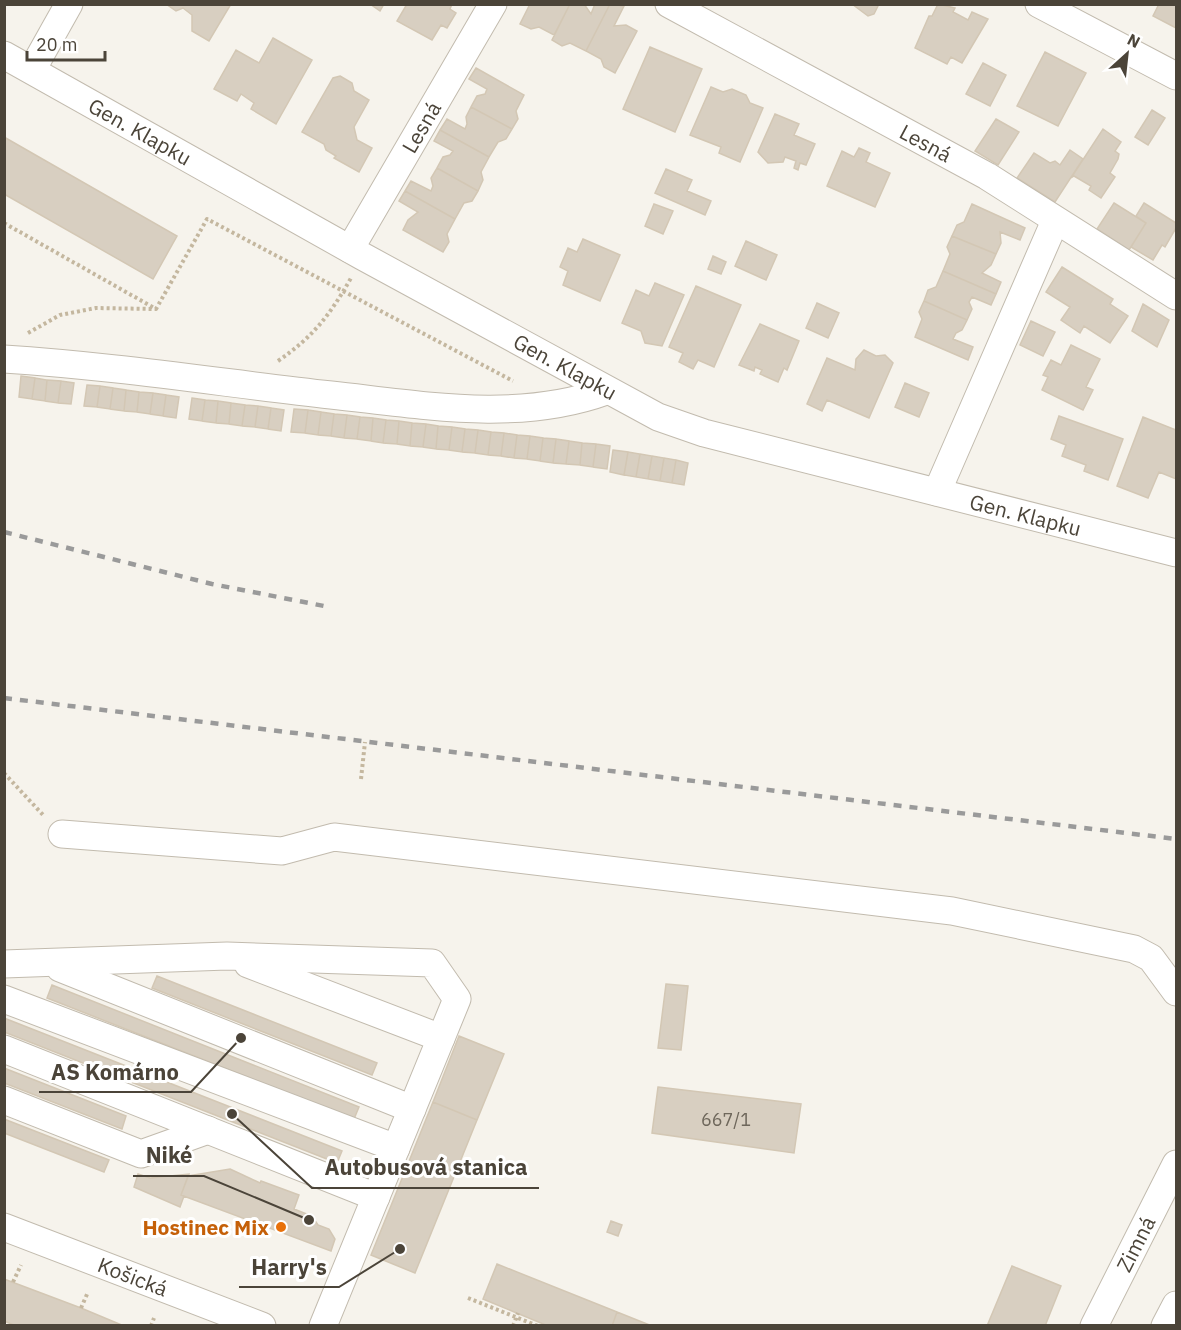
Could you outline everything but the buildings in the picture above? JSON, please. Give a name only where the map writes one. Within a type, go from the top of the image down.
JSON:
[{"type":"street","points":[[32,70],[69,4]]},
{"type":"street","name":"Lesná","points":[[352,261],[493,4]]},
{"type":"street","name":"Lesná","points":[[669,4],[987,176],[1176,296]]},
{"type":"street","points":[[1039,4],[1176,76]]},
{"type":"street","name":"Gen. Klapku","points":[[4,55],[352,261],[658,417],[704,433],[1176,553]]},
{"type":"street","points":[[937,492],[1055,221]]},
{"type":"street","points":[[4,359],[466,410],[544,406],[579,401],[606,391]]},
{"type":"street","points":[[62,834],[282,851],[334,837],[952,911],[1134,949],[1151,958],[1176,992]]},
{"type":"street","points":[[227,956],[441,1038]]},
{"type":"street","points":[[4,964],[227,956],[432,963],[457,999],[323,1326]]},
{"type":"street","points":[[50,964],[412,1109]]},
{"type":"street","points":[[4,999],[396,1148]]},
{"type":"street","points":[[4,1049],[376,1197]]},
{"type":"street","points":[[4,1100],[141,1154],[208,1130]]},
{"type":"street","name":"Zimná","points":[[1094,1326],[1176,1164]]},
{"type":"street","name":"Košická","points":[[4,1227],[262,1326]]},
{"type":"street","points":[[1165,1326],[1176,1305]]},
{"type":"path","points":[[156,309],[207,219],[517,383]]},
{"type":"path","points":[[4,223],[156,309]]},
{"type":"path","points":[[253,386],[259,375],[309,338],[328,318],[344,291],[352,261]]},
{"type":"path","points":[[24,336],[60,315],[96,308],[156,309]]},
{"type":"path","points":[[361,779],[364,742]]},
{"type":"path","points":[[4,773],[62,834]]},
{"type":"path","points":[[13,1282],[21,1265]]},
{"type":"path","points":[[81,1308],[88,1292]]},
{"type":"path","points":[[468,1298],[517,1315],[538,1326]]},
{"type":"path","points":[[513,1326],[517,1315]]},
{"type":"path","points":[[151,1326],[154,1318]]},
{"type":"railway","points":[[4,532],[212,584],[324,606]]},
{"type":"railway","points":[[4,698],[1176,839]]},
{"type":"place","name":"AS Komárno","points":[[241,1038]]},
{"type":"place","name":"Autobusová stanica","points":[[232,1114]]},
{"type":"place","name":"Niké","points":[[309,1220]]},
{"type":"place","name":"Hostinec Mix","points":[[281,1227]]},
{"type":"place","name":"Harry's","points":[[400,1249]]}]
